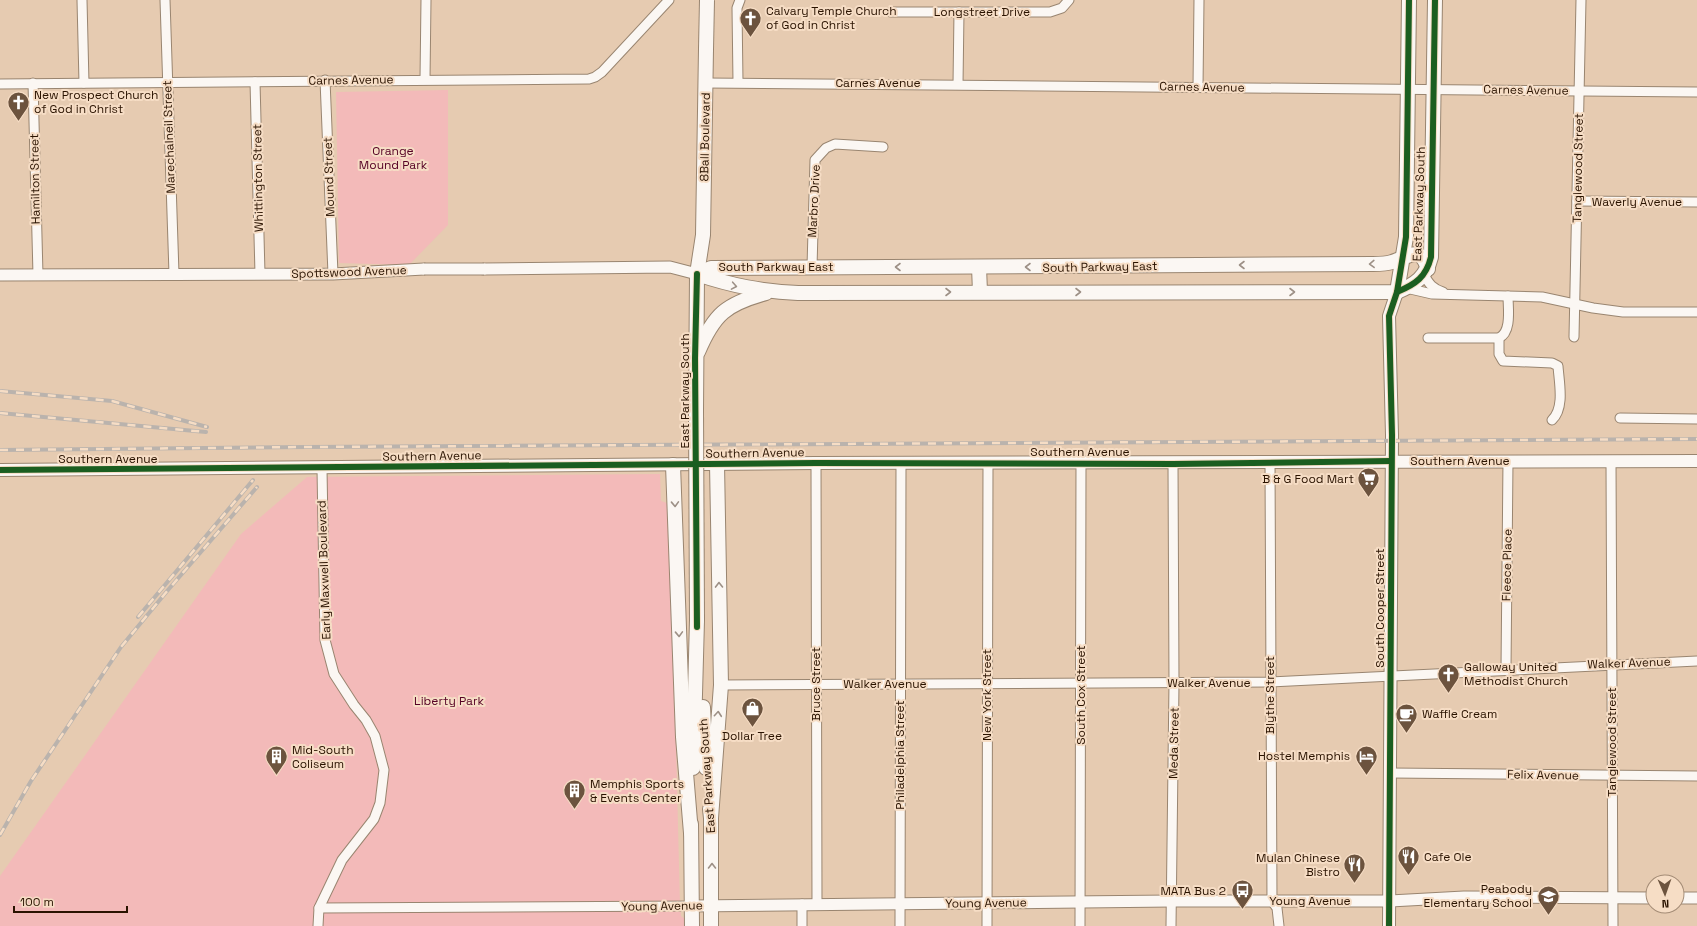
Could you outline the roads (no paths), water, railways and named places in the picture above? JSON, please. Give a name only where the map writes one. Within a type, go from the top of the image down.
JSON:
[{"type":"main road","name":"8Ball Boulevard","points":[[697,274],[702,235],[707,0]]},
{"type":"main road","name":"East Parkway South","points":[[1401,290],[1402,257],[1406,237],[1409,0]]},
{"type":"main road","name":"East Parkway South","points":[[1401,290],[1426,272],[1431,257],[1435,0]]},
{"type":"main road","name":"South Parkway East","points":[[697,274],[711,268],[1373,264],[1391,263],[1402,257],[1413,254],[1421,256],[1425,260],[1426,272]]},
{"type":"main road","points":[[980,267],[980,292]]},
{"type":"main road","name":"East Parkway South","points":[[692,926],[691,832],[697,624],[695,358],[697,274]]},
{"type":"main road","name":"South Parkway East","points":[[697,274],[730,285],[770,291],[980,292],[1401,290]]},
{"type":"main road","name":"South Cooper Street","points":[[1389,926],[1391,461],[1389,316],[1401,290]]},
{"type":"main road","points":[[695,358],[711,325],[721,313],[734,304],[770,291]]},
{"type":"main road","name":"Southern Avenue","points":[[0,470],[322,469],[816,463],[1173,464],[1391,461],[1697,461]]},
{"type":"main road","points":[[712,818],[721,685],[717,464]]},
{"type":"main road","points":[[673,465],[683,737],[691,832]]},
{"type":"main road","name":"East Parkway South","points":[[697,624],[707,782],[712,818],[711,926]]},
{"type":"street","points":[[82,0],[84,83]]},
{"type":"street","name":"Marechalneil Street","points":[[165,0],[174,274]]},
{"type":"street","points":[[425,79],[426,0]]},
{"type":"street","name":"Carnes Avenue","points":[[0,84],[425,79],[589,79],[595,77],[669,0]]},
{"type":"street","points":[[738,82],[737,8],[740,0]]},
{"type":"street","name":"Longstreet Drive","points":[[891,12],[1050,12],[1062,8],[1069,0]]},
{"type":"street","points":[[1198,87],[1199,0]]},
{"type":"street","name":"Tanglewood Street","points":[[1574,337],[1581,0]]},
{"type":"street","points":[[958,84],[959,12]]},
{"type":"street","name":"Mound Street","points":[[325,80],[333,274]]},
{"type":"street","name":"Whittington Street","points":[[255,82],[260,274]]},
{"type":"street","name":"Carnes Avenue","points":[[706,82],[1697,92]]},
{"type":"street","name":"Hamilton Street","points":[[33,83],[38,275]]},
{"type":"street","name":"Marbro Drive","points":[[812,267],[815,160],[826,148],[835,144],[883,147]]},
{"type":"street","name":"Waverly Avenue","points":[[1577,201],[1697,202]]},
{"type":"street","name":"Spottswood Avenue","points":[[0,275],[333,274],[484,268],[670,267],[697,274]]},
{"type":"street","points":[[1426,272],[1430,285],[1436,290],[1445,293]]},
{"type":"street","points":[[1401,290],[1432,294],[1445,293],[1542,297],[1593,308],[1623,312],[1697,312]]},
{"type":"street","points":[[1428,338],[1499,338],[1503,336],[1507,329],[1508,296]]},
{"type":"street","points":[[1499,338],[1499,354],[1503,361],[1552,363],[1558,366],[1559,407],[1557,415],[1552,420]]},
{"type":"street","points":[[1620,418],[1697,419]]},
{"type":"street","name":"Fleece Place","points":[[1506,669],[1508,461]]},
{"type":"street","name":"Tanglewood Street","points":[[1611,462],[1611,664],[1614,926]]},
{"type":"street","name":"Bruce Street","points":[[816,463],[817,904]]},
{"type":"street","name":"South Cox Street","points":[[1080,926],[1081,463]]},
{"type":"street","name":"Blythe Street","points":[[1270,463],[1272,901],[1277,908],[1279,926]]},
{"type":"street","name":"Philadelphia Street","points":[[900,926],[901,464]]},
{"type":"street","name":"New York Street","points":[[987,926],[988,464]]},
{"type":"street","name":"Meda Street","points":[[1171,926],[1174,683],[1173,464]]},
{"type":"street","name":"Early Maxwell Boulevard","points":[[318,926],[319,908],[342,860],[374,819],[380,803],[384,770],[375,736],[366,720],[354,705],[334,674],[325,640],[322,469]]},
{"type":"street","name":"Walker Avenue","points":[[721,685],[1270,682],[1506,669],[1697,661]]},
{"type":"street","name":"Felix Avenue","points":[[1390,773],[1697,776]]},
{"type":"street","name":"Young Avenue","points":[[319,908],[987,904],[1172,901],[1390,902],[1464,897],[1645,898]]},
{"type":"street","points":[[1685,898],[1697,898]]},
{"type":"street","points":[[802,904],[802,926]]},
{"type":"railway","points":[[0,391],[112,401],[207,427]]},
{"type":"railway","points":[[0,413],[206,432]]},
{"type":"railway","points":[[0,450],[1697,439]]},
{"type":"railway","points":[[138,617],[253,480]]},
{"type":"railway","points":[[0,835],[31,781],[121,647],[257,487]]},
{"type":"place","name":"Calvary Temple Church of God in Christ","points":[[750,38]]},
{"type":"place","name":"New Prospect Church of God in Christ","points":[[18,122]]},
{"type":"place","name":"B & G Food Mart","points":[[1369,498]]},
{"type":"place","name":"Galloway United Methodist Church","points":[[1449,694]]},
{"type":"place","name":"Dollar Tree","points":[[752,728]]},
{"type":"place","name":"Waffle Cream","points":[[1407,734]]},
{"type":"place","name":"Mid-South Coliseum","points":[[276,776]]},
{"type":"place","name":"Hostel Memphis","points":[[1366,776]]},
{"type":"place","name":"Memphis Sports & Events Center","points":[[575,810]]},
{"type":"place","name":"Cafe Ole","points":[[1408,876]]},
{"type":"place","name":"Mulan Chinese Bistro","points":[[1355,884]]},
{"type":"place","name":"MATA Bus 2","points":[[1242,910]]},
{"type":"place","name":"Peabody Elementary School","points":[[1548,916]]},
{"type":"park label","name":"Orange Mound Park","points":[[393,158]]},
{"type":"park label","name":"Liberty Park","points":[[449,701]]}]
